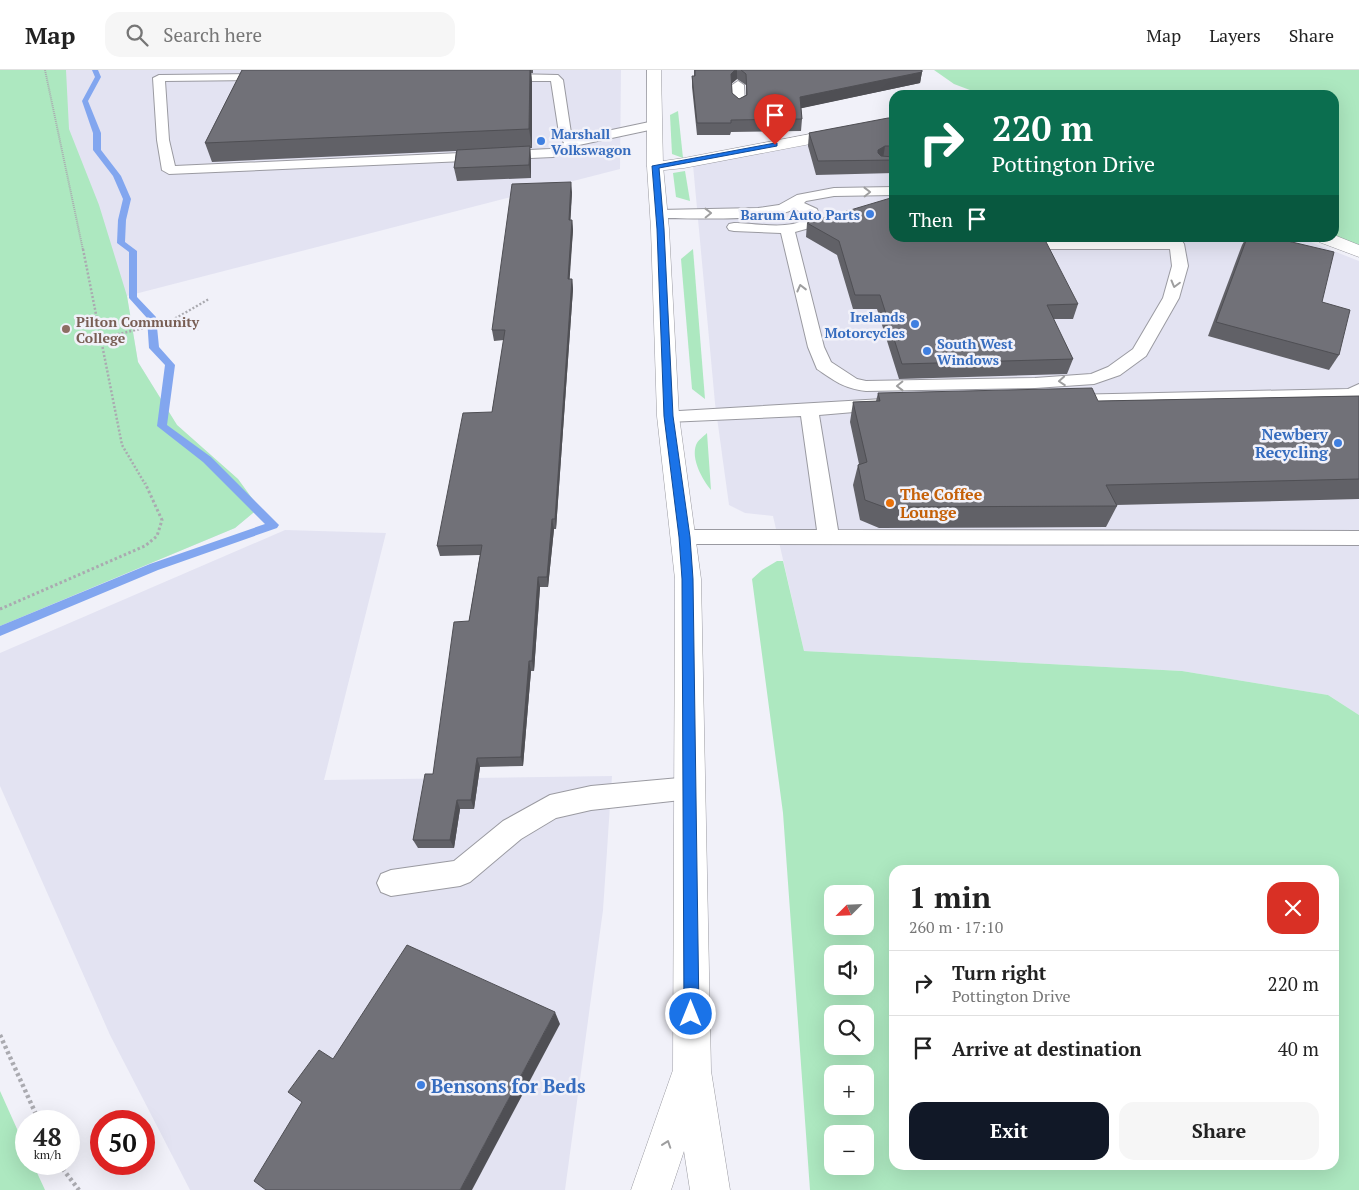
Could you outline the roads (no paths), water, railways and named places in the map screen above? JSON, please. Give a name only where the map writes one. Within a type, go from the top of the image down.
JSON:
[{"type":"main road","points":[[654,70],[655,166],[666,224],[668,416],[688,579],[692,1071],[710,1190]]},
{"type":"main road","points":[[655,166],[684,163],[889,124]]},
{"type":"main road","points":[[1335,242],[1359,251]]},
{"type":"main road","points":[[651,1190],[692,1071]]},
{"type":"lane","points":[[494,74],[504,74],[506,78],[554,77],[565,132],[571,144]]},
{"type":"lane","points":[[281,75],[273,80],[269,77],[159,78],[163,140],[169,170],[553,153],[571,144],[654,125]]},
{"type":"lane","points":[[738,85],[739,105]]},
{"type":"lane","points":[[666,224],[782,209],[802,198],[834,192],[889,192]]},
{"type":"lane","points":[[696,228],[751,226],[786,229],[799,228],[811,223],[814,219],[812,212],[794,203]]},
{"type":"lane","points":[[786,229],[816,347],[823,365],[852,384],[866,386],[1035,384],[1094,379],[1114,371],[1140,352],[1171,298],[1180,266],[1175,242]]},
{"type":"lane","points":[[1001,245],[1132,242]]},
{"type":"lane","points":[[1046,401],[1352,395],[1359,390]]},
{"type":"lane","points":[[668,416],[898,404]]},
{"type":"lane","points":[[809,410],[829,538]]},
{"type":"lane","points":[[684,537],[1359,538]]},
{"type":"lane","points":[[391,882],[460,872],[512,830],[550,807],[591,798],[690,788]]},
{"type":"waterway","points":[[0,631],[154,567],[273,525],[207,459],[162,426],[170,365],[154,348],[151,317],[133,298],[133,251],[121,243],[122,220],[127,199],[117,176],[97,150],[97,133],[85,101],[98,77],[95,70]]},
{"type":"place","name":"Marshall Volkswagon","points":[[541,141]]},
{"type":"place","name":"Barum Auto Parts","points":[[870,214]]},
{"type":"place","name":"Irelands Motorcycles","points":[[915,324]]},
{"type":"place","name":"Pilton Community College","points":[[66,329]]},
{"type":"place","name":"South West Windows","points":[[927,351]]},
{"type":"place","name":"Newbery Recycling","points":[[1338,443]]},
{"type":"place","name":"The Coffee Lounge","points":[[890,503]]},
{"type":"place","name":"Bensons for Beds","points":[[421,1085]]}]
